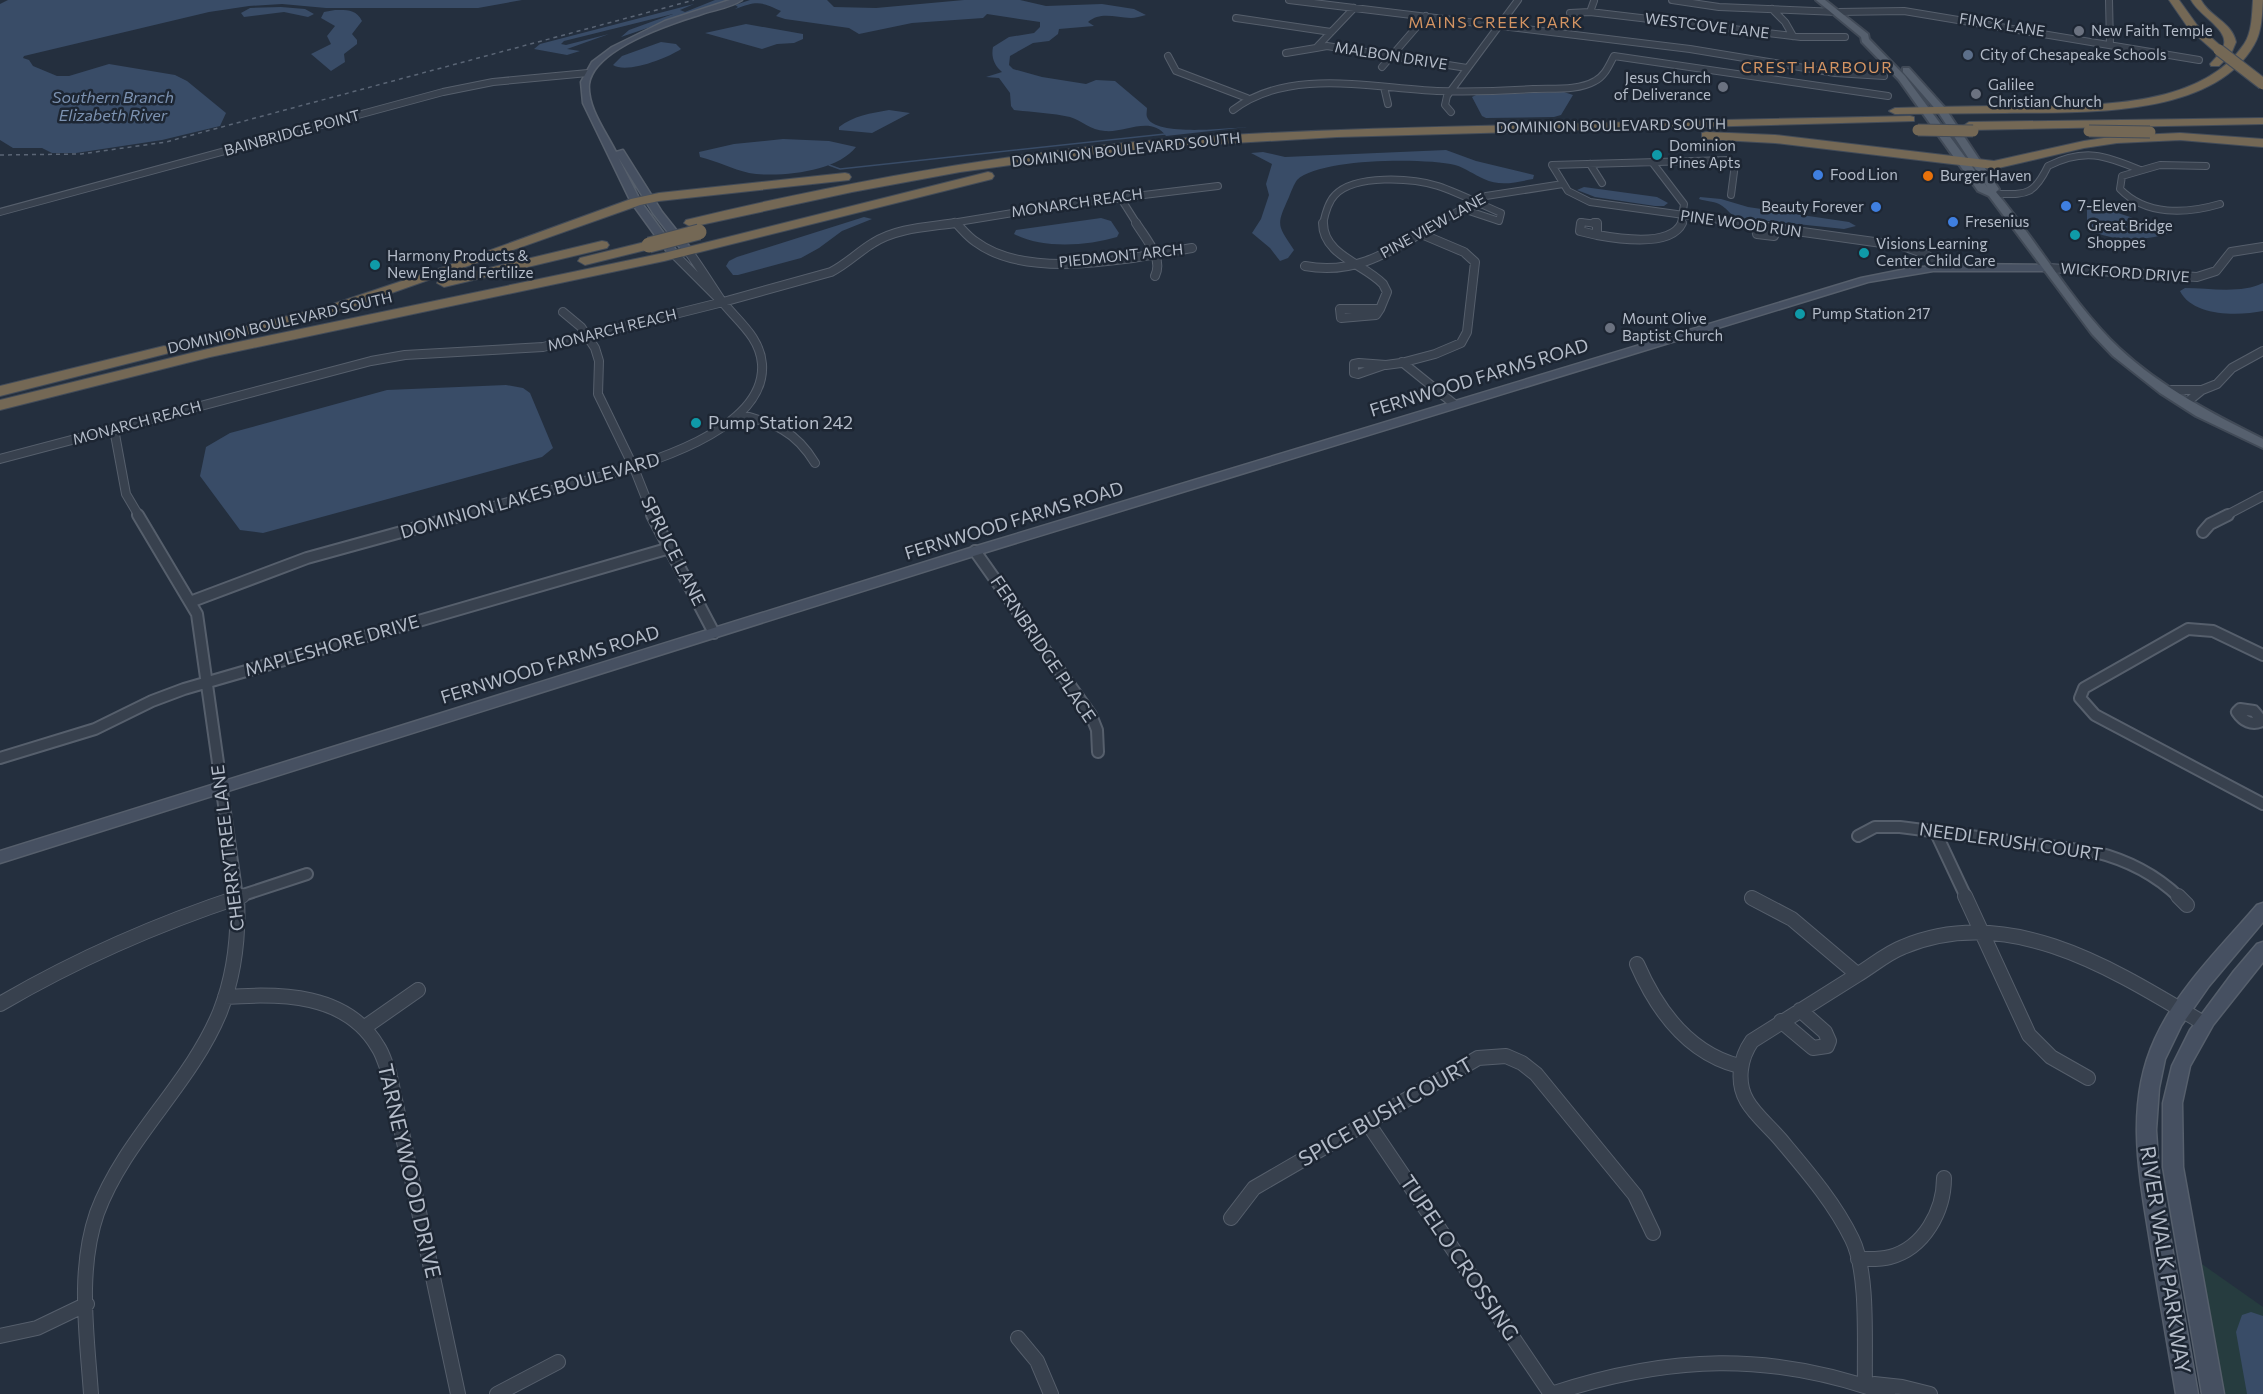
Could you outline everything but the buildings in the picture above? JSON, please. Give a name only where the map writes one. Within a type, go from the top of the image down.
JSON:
[{"type":"highway","points":[[2175,0],[2193,27],[2263,84]]},
{"type":"highway","points":[[2134,103],[2188,84],[2220,60],[2229,49],[2230,40],[2227,31],[2199,7],[2196,0]]},
{"type":"highway","points":[[1969,125],[2110,114],[2199,95],[2237,72],[2247,59],[2258,0]]},
{"type":"highway","points":[[1581,126],[1773,115],[2087,108],[2134,103],[2163,98],[2209,80],[2224,70],[2249,44]]},
{"type":"highway","points":[[1988,125],[2228,115],[2263,109]]},
{"type":"highway","points":[[2044,155],[2117,132],[2206,121]]},
{"type":"highway","points":[[1915,125],[2263,121]]},
{"type":"highway","name":"DOMINION BOULEVARD SOUTH","points":[[0,405],[859,186],[1036,157],[1156,144],[1263,137],[1581,126],[1915,125]]},
{"type":"highway","name":"DOMINION BOULEVARD SOUTH","points":[[695,227],[996,174],[1105,159],[1268,144],[1861,129],[1915,125]]},
{"type":"highway","points":[[1969,125],[2089,131],[2201,133],[2263,141]]},
{"type":"highway","points":[[1646,135],[1775,139],[1994,165],[2016,162],[2089,144],[2126,140],[2208,138],[2263,141]]},
{"type":"highway","points":[[319,313],[446,271],[643,200],[1036,157]]},
{"type":"highway","points":[[211,353],[681,252],[996,174]]},
{"type":"highway","name":"DOMINION BOULEVARD SOUTH","points":[[0,391],[319,313],[645,240]]},
{"type":"main road","points":[[1820,0],[1838,12],[1865,36],[1875,39],[1893,74],[1884,76]]},
{"type":"main road","points":[[1884,57],[1942,110],[1995,190],[1993,194]]},
{"type":"main road","points":[[1884,57],[1908,79],[1925,110],[1960,161],[1982,189],[1993,194],[2106,341],[2129,363],[2186,404],[2263,444]]},
{"type":"main road","points":[[1884,76],[1908,79]]},
{"type":"street","points":[[681,252],[643,200],[606,130],[593,115],[583,92],[588,73],[607,53],[631,39],[738,0]]},
{"type":"street","points":[[1289,0],[1688,49],[1842,74],[1884,76]]},
{"type":"street","points":[[1451,112],[1445,105],[1450,92],[1518,0]]},
{"type":"street","name":"FINCK LANE","points":[[1672,0],[1713,7],[1838,12],[1904,11],[2199,60]]},
{"type":"street","points":[[2109,0],[2110,44]]},
{"type":"street","points":[[1590,12],[1594,1]]},
{"type":"street","points":[[1316,48],[1354,8]]},
{"type":"street","points":[[1772,9],[1794,36]]},
{"type":"street","name":"WESTCOVE LANE","points":[[1570,13],[1590,12],[1794,36],[1845,37]]},
{"type":"street","points":[[1382,68],[1426,16]]},
{"type":"street","points":[[1236,18],[1331,32]]},
{"type":"street","name":"MALBON DRIVE","points":[[1286,53],[1327,46],[1467,68]]},
{"type":"street","points":[[1681,66],[1688,49]]},
{"type":"street","points":[[1168,56],[1176,71],[1246,98]]},
{"type":"street","points":[[1233,110],[1246,98],[1269,90],[1289,87],[1384,87],[1450,92],[1580,87],[1595,83],[1604,77],[1614,56],[1888,96]]},
{"type":"street","name":"BAINBRIDGE POINT","points":[[0,212],[456,89],[493,82],[588,73]]},
{"type":"street","points":[[1384,87],[1388,104]]},
{"type":"street","points":[[1993,194],[2017,194],[2033,190],[2039,184],[2046,167],[2088,154],[2107,156],[2140,171]]},
{"type":"street","points":[[1590,164],[1721,160],[1732,162],[1736,164],[1731,195]]},
{"type":"street","points":[[1597,235],[1614,238],[1665,237],[1679,230],[1684,207],[1682,198],[1652,162]]},
{"type":"street","points":[[1590,164],[1602,183]]},
{"type":"street","name":"PINE WOOD RUN","points":[[1590,164],[1552,165],[1571,194],[1590,202],[1756,226],[1761,236],[1774,237],[1777,229],[1903,246],[1924,254],[1942,266]]},
{"type":"street","points":[[2206,166],[2160,165],[2122,176],[2119,183],[2124,194],[2154,208],[2182,212],[2204,210],[2220,204]]},
{"type":"street","points":[[1380,309],[1340,309],[1341,318],[1376,315],[1383,306],[1387,292],[1384,285],[1333,248],[1327,239],[1323,227],[1332,196],[1342,188],[1363,182],[1418,181],[1436,185],[1473,203],[1501,213],[1499,221],[1463,208]]},
{"type":"street","name":"PINE VIEW LANE","points":[[1305,266],[1332,270],[1368,262],[1463,208],[1492,195],[1563,184]]},
{"type":"street","name":"MONARCH REACH","points":[[0,459],[371,361],[415,355],[520,350],[723,302],[831,272],[883,237],[955,222],[1120,197],[1218,186]]},
{"type":"street","points":[[1120,197],[1155,253],[1159,265],[1155,276]]},
{"type":"street","name":"PIEDMONT ARCH","points":[[955,222],[964,235],[980,247],[1021,260],[1074,263],[1191,248]]},
{"type":"street","points":[[1384,365],[1452,348],[1461,342],[1467,332],[1475,262],[1464,252],[1419,233]]},
{"type":"street","name":"WICKFORD DRIVE","points":[[2048,268],[2200,277],[2216,271],[2231,252],[2263,247]]},
{"type":"street","name":"DOMINION LAKES BOULEVARD","points":[[681,252],[706,288],[723,302]]},
{"type":"street","name":"DOMINION LAKES BOULEVARD","points":[[190,602],[307,558],[634,468],[688,447],[739,414],[750,400],[759,382],[762,369],[757,343],[681,252]]},
{"type":"street","name":"FERNWOOD FARMS ROAD","points":[[0,857],[975,551],[1882,276],[1942,266],[2048,268]]},
{"type":"street","name":"SPRUCE LANE","points":[[563,312],[577,322],[598,351],[600,359],[596,376],[598,394],[634,468],[650,508],[714,633]]},
{"type":"street","points":[[415,355],[421,344]]},
{"type":"street","points":[[2186,404],[2202,390],[2217,384],[2230,369],[2263,351]]},
{"type":"street","points":[[1402,362],[1454,404]]},
{"type":"street","points":[[2165,390],[2202,390]]},
{"type":"street","points":[[739,414],[770,422],[790,431],[804,445],[814,463]]},
{"type":"street","name":"CHERRYTREE LANE","points":[[91,1394],[86,1262],[90,1239],[104,1194],[130,1147],[192,1060],[211,1029],[225,997],[238,941],[237,897],[197,614],[126,494],[114,429]]},
{"type":"street","points":[[2203,532],[2210,524],[2263,496]]},
{"type":"street","name":"MAPLESHORE DRIVE","points":[[0,758],[95,729],[167,695],[208,682],[670,548]]},
{"type":"street","name":"FERNBRIDGE PLACE","points":[[975,551],[1091,716],[1097,730],[1098,752]]},
{"type":"street","points":[[2263,655],[2213,631],[2188,629],[2084,688],[2080,698],[2095,715],[2263,804]]},
{"type":"street","name":"NEEDLERUSH COURT","points":[[1858,836],[1875,827],[1886,826],[2095,852],[2118,858],[2150,873],[2187,905]]},
{"type":"street","points":[[1935,831],[2029,1035],[2051,1057],[2088,1078]]},
{"type":"street","points":[[0,1004],[49,975],[115,942],[307,874]]},
{"type":"street","points":[[1752,898],[1792,919],[1857,974]]},
{"type":"street","name":"RIVER WALK PARKWAY","points":[[2187,1394],[2149,1174],[2145,1138],[2146,1110],[2156,1058],[2166,1034],[2181,1010],[2263,910]]},
{"type":"street","points":[[1865,1384],[1862,1282],[1852,1240],[1814,1179],[1747,1101],[1742,1088],[1739,1066],[1746,1048],[1752,1041],[1902,946],[1946,932],[1980,931],[2017,935],[2066,949],[2101,965],[2205,1024]]},
{"type":"street","name":"RIVER WALK PARKWAY","points":[[2213,1394],[2173,1167],[2171,1134],[2175,1086],[2181,1065],[2205,1024],[2263,949]]},
{"type":"street","points":[[1637,964],[1655,1001],[1690,1040],[1715,1058],[1739,1066]]},
{"type":"street","points":[[365,1027],[418,990]]},
{"type":"street","name":"TARNEYWOOD DRIVE","points":[[225,997],[275,994],[313,999],[338,1009],[365,1027],[377,1043],[389,1072],[458,1394]]},
{"type":"street","points":[[1781,1021],[1813,1048],[1827,1046],[1829,1041],[1825,1032],[1800,1010]]},
{"type":"street","name":"SPICE BUSH COURT","points":[[1231,1218],[1254,1188],[1478,1058],[1496,1055],[1514,1058],[1528,1065],[1543,1081],[1628,1186],[1653,1233]]},
{"type":"street","name":"TUPELO CROSSING","points":[[1367,1122],[1551,1394]]},
{"type":"street","points":[[1858,1259],[1882,1259],[1907,1250],[1930,1225],[1940,1208],[1944,1196],[1944,1178]]},
{"type":"street","points":[[0,1336],[37,1328],[87,1304]]},
{"type":"street","points":[[1018,1338],[1037,1361],[1051,1394]]},
{"type":"street","points":[[497,1394],[558,1362]]},
{"type":"street","points":[[1551,1394],[1607,1375],[1693,1363],[1736,1363],[1819,1372],[1865,1384],[1888,1394]]},
{"type":"street","points":[[1865,1384],[1902,1387],[1930,1394]]},
{"type":"green space","points":[[2189,1255],[2263,1307],[2263,1394],[2219,1394]]},
{"type":"water","name":"Southern Branch Elizabeth River","points":[[8,0],[522,0],[478,8],[326,8],[282,4],[249,6],[209,12],[24,56],[23,58],[29,60],[33,66],[57,76],[69,76],[109,64],[175,75],[187,81],[226,113],[220,126],[162,140],[76,153],[52,153],[42,148],[13,148],[0,140],[0,4]]},
{"type":"water","points":[[715,0],[730,0],[621,37],[629,30],[673,14],[564,41],[561,44],[566,45],[609,34],[567,49],[580,51],[567,55],[534,49],[540,44],[694,4],[680,10],[685,12]]},
{"type":"water","points":[[750,0],[827,0],[834,7],[876,8],[964,0],[1020,0],[1046,6],[1102,4],[1134,9],[1146,15],[1131,18],[1098,17],[1088,22],[1094,26],[1059,29],[1058,34],[1049,41],[1033,43],[1010,56],[1009,65],[1013,69],[1042,77],[1086,84],[1096,80],[1115,81],[1147,108],[1147,117],[1153,123],[1163,127],[1209,130],[1247,127],[1166,136],[1153,127],[1137,126],[1105,131],[1095,129],[1070,117],[1014,110],[1011,106],[1010,93],[999,78],[986,77],[1002,72],[994,61],[993,47],[1009,37],[1034,33],[1040,27],[1040,22],[987,14],[983,18],[912,23],[859,34],[849,28],[785,19],[776,16],[781,11],[768,5],[754,3],[735,9],[738,7],[735,5]]},
{"type":"water","points":[[250,8],[305,9],[314,14],[308,17],[284,12],[244,17],[241,13]]},
{"type":"water","points":[[335,10],[354,12],[362,21],[352,34],[357,44],[344,54],[345,62],[331,71],[311,54],[331,44],[327,36],[335,26],[321,18],[324,12]]},
{"type":"water","points":[[746,24],[803,34],[803,39],[762,49],[705,33]]},
{"type":"water","points":[[661,42],[676,44],[681,49],[667,57],[637,66],[628,68],[613,65],[622,56]]},
{"type":"water","points":[[1564,92],[1573,95],[1561,115],[1554,117],[1486,118],[1482,116],[1472,97],[1476,95]]},
{"type":"water","points":[[889,110],[910,113],[872,133],[839,130],[844,123],[856,118]]},
{"type":"water","points":[[783,139],[829,141],[856,147],[847,156],[821,168],[775,175],[749,173],[700,157],[699,152],[734,144]]},
{"type":"water","points":[[1446,150],[1476,161],[1534,175],[1533,179],[1496,183],[1455,165],[1421,161],[1373,162],[1327,167],[1297,180],[1293,188],[1280,220],[1284,235],[1294,250],[1288,258],[1280,261],[1270,248],[1252,233],[1261,219],[1269,195],[1266,184],[1272,164],[1251,153],[1263,152],[1285,157]]},
{"type":"water","points":[[1584,187],[1657,197],[1668,203],[1664,206],[1655,206],[1595,197],[1577,190]]},
{"type":"water","points":[[1700,197],[1721,199],[1748,207],[1849,222],[1856,226],[1844,229],[1741,218],[1719,204],[1699,199]]},
{"type":"water","points":[[2087,203],[2170,232],[2140,239],[2114,238],[2103,235],[2087,226]]},
{"type":"water","points":[[864,217],[872,219],[842,231],[801,258],[738,275],[733,275],[726,266],[729,261],[737,257]]},
{"type":"water","points":[[1101,218],[1111,221],[1119,233],[1117,237],[1079,244],[1051,244],[1025,239],[1014,234],[1016,230]]},
{"type":"water","points":[[2263,283],[2263,311],[2253,313],[2230,314],[2206,310],[2186,300],[2180,291],[2185,288],[2225,290]]},
{"type":"water","points":[[506,385],[523,388],[530,393],[553,448],[542,457],[263,533],[240,530],[200,476],[206,447],[230,433],[387,390]]},
{"type":"water","points":[[2251,1312],[2263,1316],[2263,1394],[2247,1394],[2236,1332],[2242,1315]]},
{"type":"waterway","points":[[829,165],[840,169],[1165,134]]},
{"type":"railway","points":[[0,155],[81,154],[166,142],[694,0]]},
{"type":"place","name":"New Faith Temple","points":[[2079,31]]},
{"type":"place","name":"City of Chesapeake Schools","points":[[1968,55]]},
{"type":"place","name":"Jesus Church of Deliverance","points":[[1723,87]]},
{"type":"place","name":"Galilee Christian Church","points":[[1976,94]]},
{"type":"place","name":"Dominion Pines Apts","points":[[1657,155]]},
{"type":"place","name":"Food Lion","points":[[1818,175]]},
{"type":"place","name":"Burger Haven","points":[[1928,176]]},
{"type":"place","name":"7-Eleven","points":[[2066,206]]},
{"type":"place","name":"Beauty Forever","points":[[1876,207]]},
{"type":"place","name":"Fresenius","points":[[1953,222]]},
{"type":"place","name":"Great Bridge Shoppes","points":[[2075,235]]},
{"type":"place","name":"Visions Learning Center Child Care","points":[[1864,253]]},
{"type":"place","name":"Harmony Products & New England Fertilize","points":[[375,265]]},
{"type":"place","name":"Pump Station 217","points":[[1800,314]]},
{"type":"place","name":"Mount Olive Baptist Church","points":[[1610,328]]},
{"type":"place","name":"Pump Station 242","points":[[696,423]]},
{"type":"district","name":"MAINS CREEK PARK","points":[[1496,22]]},
{"type":"district","name":"CREST HARBOUR","points":[[1817,67]]}]
